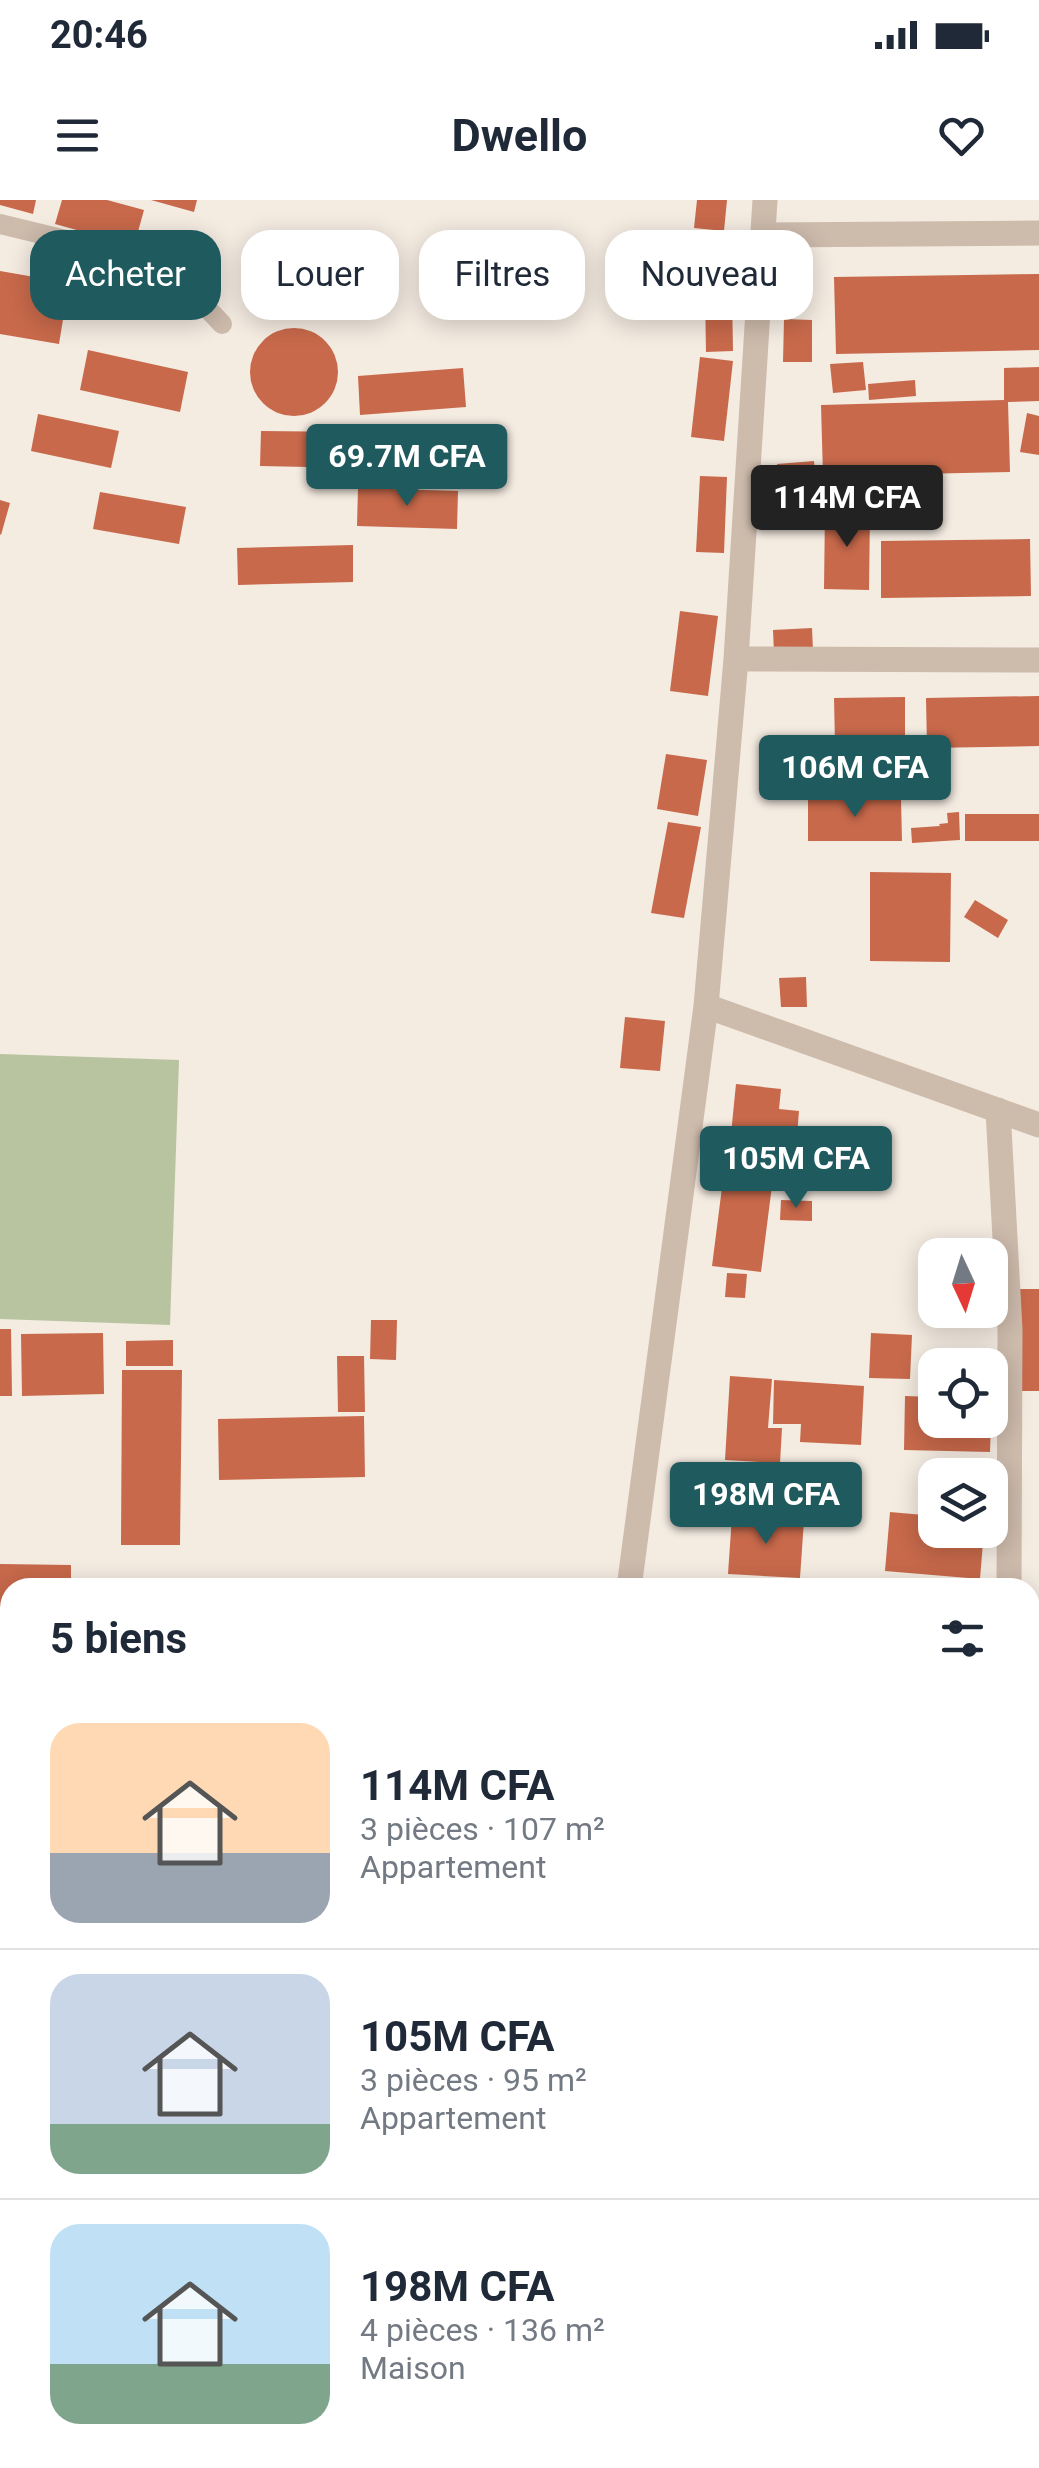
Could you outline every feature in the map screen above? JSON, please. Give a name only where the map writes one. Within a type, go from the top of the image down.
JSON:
[{"type":"street","points":[[765,200],[765,230]]},
{"type":"street","points":[[813,235],[1039,233]]},
{"type":"street","points":[[630,1578],[706,1006],[736,660],[759,320]]},
{"type":"street","points":[[736,660],[1039,660]]},
{"type":"street","points":[[706,1006],[1039,1125]]},
{"type":"street","points":[[998,1110],[1010,1329],[1009,1578]]},
{"type":"lane","points":[[0,224],[136,257],[172,270],[222,324]]},
{"type":"green space","points":[[0,1054],[179,1060],[170,1325],[0,1319]]},
{"type":"building","points":[[0,200],[36,200],[33,214],[0,205]]},
{"type":"building","points":[[62,200],[107,200],[144,210],[138,230],[77,230],[55,224]]},
{"type":"building","points":[[151,200],[197,200],[194,212]]},
{"type":"building","points":[[697,200],[727,200],[724,230],[694,228]]},
{"type":"building","points":[[0,271],[30,276],[30,320],[63,320],[59,344],[0,334]]},
{"type":"building","points":[[1039,274],[1039,350],[836,354],[834,277]]},
{"type":"building","points":[[705,320],[732,320],[733,351],[706,352]]},
{"type":"building","points":[[784,320],[812,320],[812,362],[783,362]]},
{"type":"building","points":[[294,328],[311,331],[325,341],[335,355],[335,389],[325,403],[311,413],[294,416],[277,413],[263,403],[253,389],[250,372],[253,355],[263,341],[277,331]]},
{"type":"building","points":[[88,350],[188,372],[180,412],[80,390]]},
{"type":"building","points":[[700,357],[733,361],[724,441],[691,437]]},
{"type":"building","points":[[863,362],[866,390],[833,393],[830,364]]},
{"type":"building","points":[[1039,367],[1039,401],[1008,402],[1010,472],[823,476],[821,405],[1004,400],[1004,368]]},
{"type":"building","points":[[463,368],[466,407],[360,415],[358,376]]},
{"type":"building","points":[[915,380],[916,396],[869,400],[868,384]]},
{"type":"building","points":[[1027,413],[1039,416],[1039,455],[1020,452]]},
{"type":"building","points":[[38,414],[119,431],[111,468],[31,451]]},
{"type":"building","points":[[261,431],[356,432],[356,468],[260,466]]},
{"type":"building","points":[[814,461],[816,481],[779,484],[777,464]]},
{"type":"building","points":[[700,476],[727,477],[724,553],[696,552]]},
{"type":"building","points":[[358,488],[458,491],[457,529],[357,526]]},
{"type":"building","points":[[100,492],[186,507],[179,544],[93,529]]},
{"type":"building","points":[[0,500],[10,503],[1,535],[0,534]]},
{"type":"building","points":[[903,507],[905,527],[874,530],[873,509]]},
{"type":"building","points":[[825,510],[870,510],[869,590],[824,589]]},
{"type":"building","points":[[1030,539],[1031,596],[881,598],[881,541]]},
{"type":"building","points":[[353,545],[353,582],[238,585],[237,548]]},
{"type":"building","points":[[680,611],[718,616],[708,696],[670,691]]},
{"type":"building","points":[[812,628],[813,651],[774,653],[773,630]]},
{"type":"building","points":[[1039,696],[1039,746],[927,748],[926,698]]},
{"type":"building","points":[[905,697],[905,744],[835,745],[834,698]]},
{"type":"building","points":[[840,746],[866,747],[864,791],[839,790]]},
{"type":"building","points":[[666,754],[707,760],[698,816],[657,809]]},
{"type":"building","points":[[808,799],[901,799],[902,841],[808,841]]},
{"type":"building","points":[[959,812],[960,840],[912,843],[911,828],[940,826],[948,823],[947,813]]},
{"type":"building","points":[[965,814],[1039,814],[1039,841],[965,841]]},
{"type":"building","points":[[668,822],[701,827],[684,918],[651,913]]},
{"type":"building","points":[[870,872],[951,873],[950,962],[870,961]]},
{"type":"building","points":[[975,900],[1008,920],[998,938],[964,917]]},
{"type":"building","points":[[806,977],[807,1007],[781,1007],[779,978]]},
{"type":"building","points":[[625,1017],[665,1021],[660,1071],[620,1068]]},
{"type":"building","points":[[736,1084],[781,1089],[779,1109],[799,1111],[797,1136],[777,1134],[774,1159],[729,1154]]},
{"type":"building","points":[[726,1156],[775,1162],[761,1272],[712,1266]]},
{"type":"building","points":[[781,1200],[812,1201],[812,1221],[780,1220]]},
{"type":"building","points":[[727,1273],[747,1274],[745,1298],[725,1297]]},
{"type":"building","points":[[1010,1289],[1039,1289],[1039,1391],[1012,1391]]},
{"type":"building","points":[[371,1320],[397,1320],[396,1360],[370,1359]]},
{"type":"building","points":[[0,1329],[11,1329],[12,1396],[0,1396]]},
{"type":"building","points":[[103,1333],[104,1394],[22,1396],[21,1334]]},
{"type":"building","points":[[871,1333],[912,1335],[910,1379],[869,1378]]},
{"type":"building","points":[[173,1340],[173,1366],[126,1366],[126,1341]]},
{"type":"building","points":[[337,1356],[364,1356],[365,1412],[338,1412]]},
{"type":"building","points":[[122,1370],[182,1370],[180,1545],[121,1545]]},
{"type":"building","points":[[730,1376],[772,1379],[768,1428],[782,1428],[780,1463],[725,1460]]},
{"type":"building","points":[[774,1380],[864,1386],[861,1445],[800,1442],[801,1424],[773,1424]]},
{"type":"building","points":[[905,1396],[918,1396],[918,1438],[990,1438],[990,1452],[904,1450]]},
{"type":"building","points":[[364,1416],[365,1477],[219,1480],[218,1419]]},
{"type":"building","points":[[890,1512],[918,1514],[918,1548],[983,1548],[980,1578],[885,1571]]},
{"type":"building","points":[[732,1516],[804,1520],[800,1578],[728,1574]]},
{"type":"building","points":[[0,1564],[71,1565],[71,1578],[0,1578]]}]
